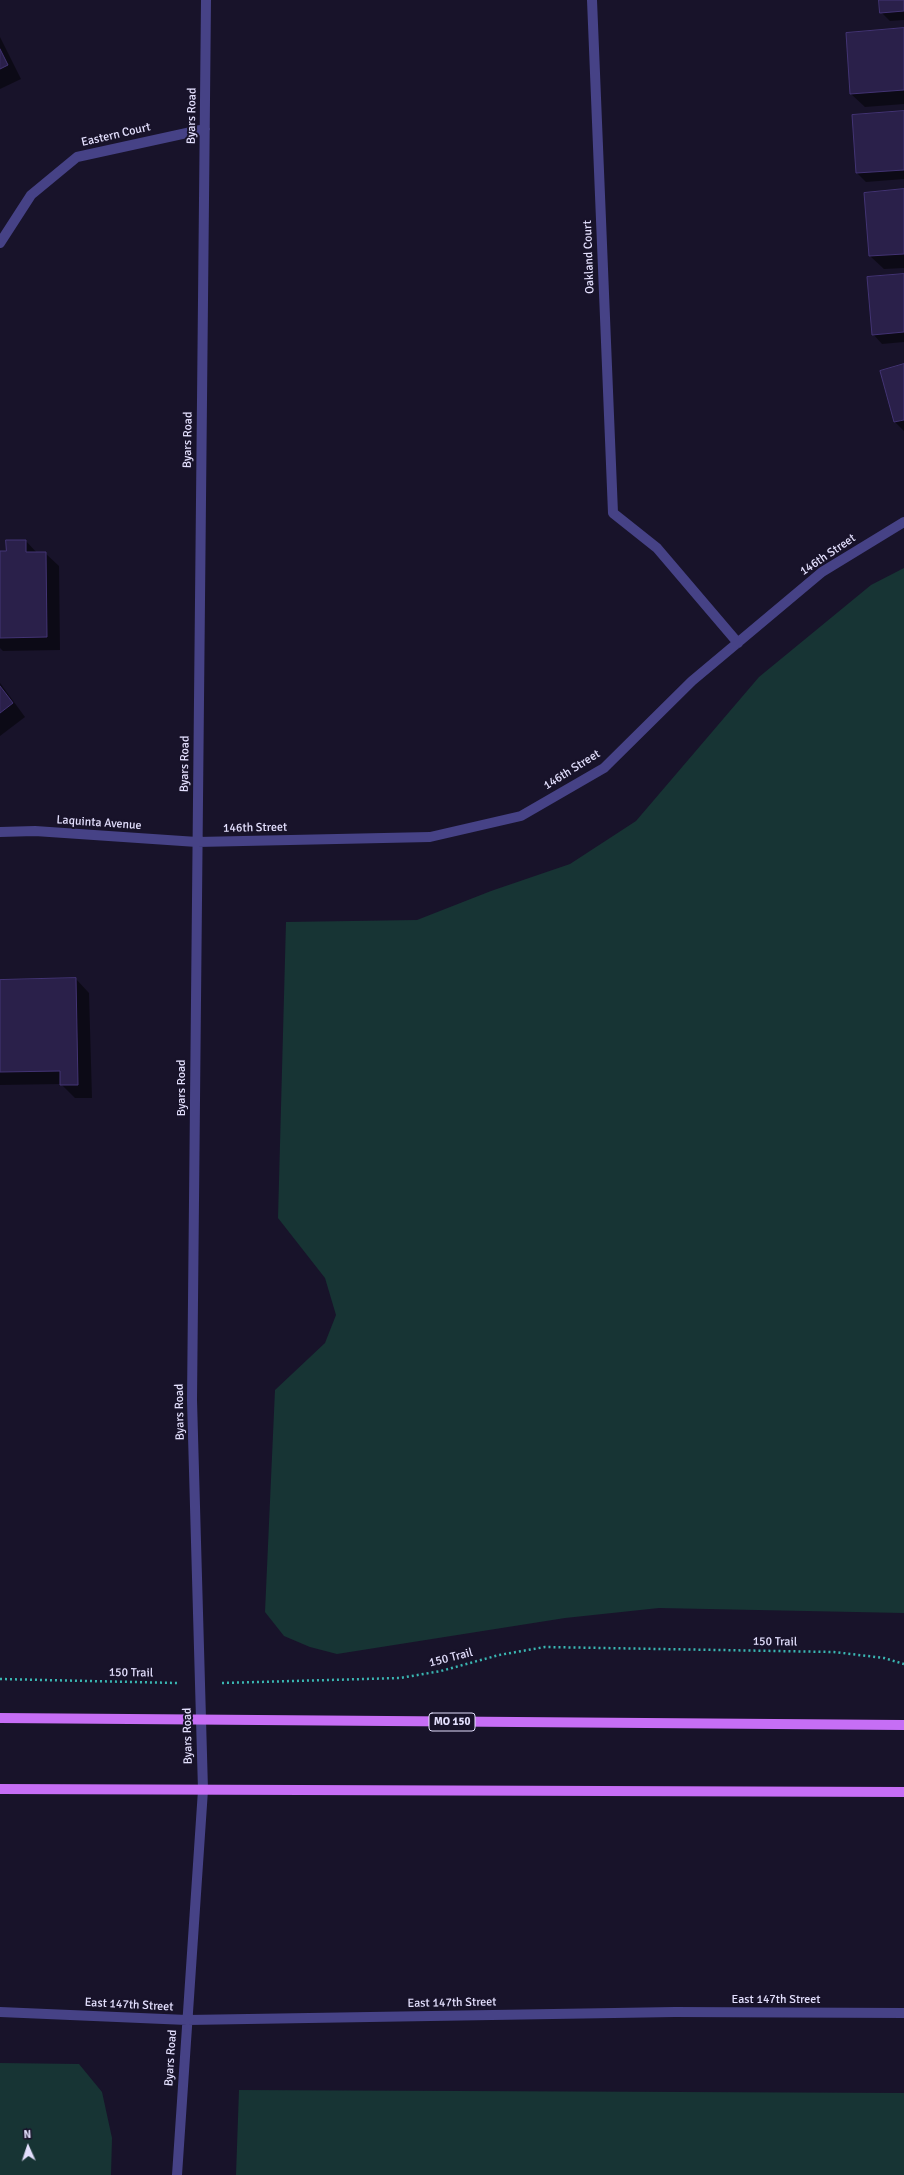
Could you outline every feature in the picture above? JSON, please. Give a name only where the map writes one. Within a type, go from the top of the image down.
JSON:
[{"type":"main road","name":"MO 150","points":[[0,1718],[904,1725]]},
{"type":"main road","points":[[0,1789],[904,1792]]},
{"type":"street","name":"Byars Road","points":[[177,2175],[203,1790],[192,1400],[206,0]]},
{"type":"street","name":"Oakland Court","points":[[592,0],[612,513],[657,548],[738,643]]},
{"type":"street","name":"Eastern Court","points":[[0,243],[31,195],[77,157],[205,129]]},
{"type":"street","name":"146th Street","points":[[197,842],[430,837],[522,816],[604,768],[692,681],[822,572],[904,522]]},
{"type":"street","name":"Laquinta Avenue","points":[[0,832],[35,831],[197,842]]},
{"type":"street","name":"East 147th Street","points":[[0,2012],[187,2020],[675,2012],[904,2013]]},
{"type":"path","name":"150 Trail","points":[[0,1679],[200,1683],[400,1678],[441,1671],[499,1655],[544,1647],[834,1652],[884,1658],[904,1664]]},
{"type":"green space","points":[[904,568],[904,1613],[659,1608],[565,1618],[337,1654],[310,1647],[284,1636],[265,1612],[275,1390],[325,1343],[336,1315],[325,1278],[278,1218],[286,922],[417,920],[491,891],[570,864],[636,821],[759,677],[871,585]]},
{"type":"green space","points":[[0,2063],[79,2064],[102,2092],[112,2138],[111,2175],[0,2175]]},
{"type":"green space","points":[[239,2090],[904,2093],[904,2175],[236,2175]]},
{"type":"building","points":[[879,0],[904,0],[904,11],[880,13]]},
{"type":"building","points":[[904,28],[904,90],[850,94],[846,33]]},
{"type":"building","points":[[0,49],[8,65],[0,69]]},
{"type":"building","points":[[904,111],[904,170],[856,173],[852,115]]},
{"type":"building","points":[[904,189],[904,254],[869,256],[864,193]]},
{"type":"building","points":[[904,274],[904,332],[872,335],[867,277]]},
{"type":"building","points":[[904,364],[904,420],[894,422],[880,371]]},
{"type":"building","points":[[6,540],[26,540],[26,552],[46,552],[47,637],[0,638],[0,551],[6,551]]},
{"type":"building","points":[[0,686],[13,703],[0,713]]},
{"type":"building","points":[[76,978],[78,1085],[60,1085],[60,1071],[0,1072],[0,980]]}]
